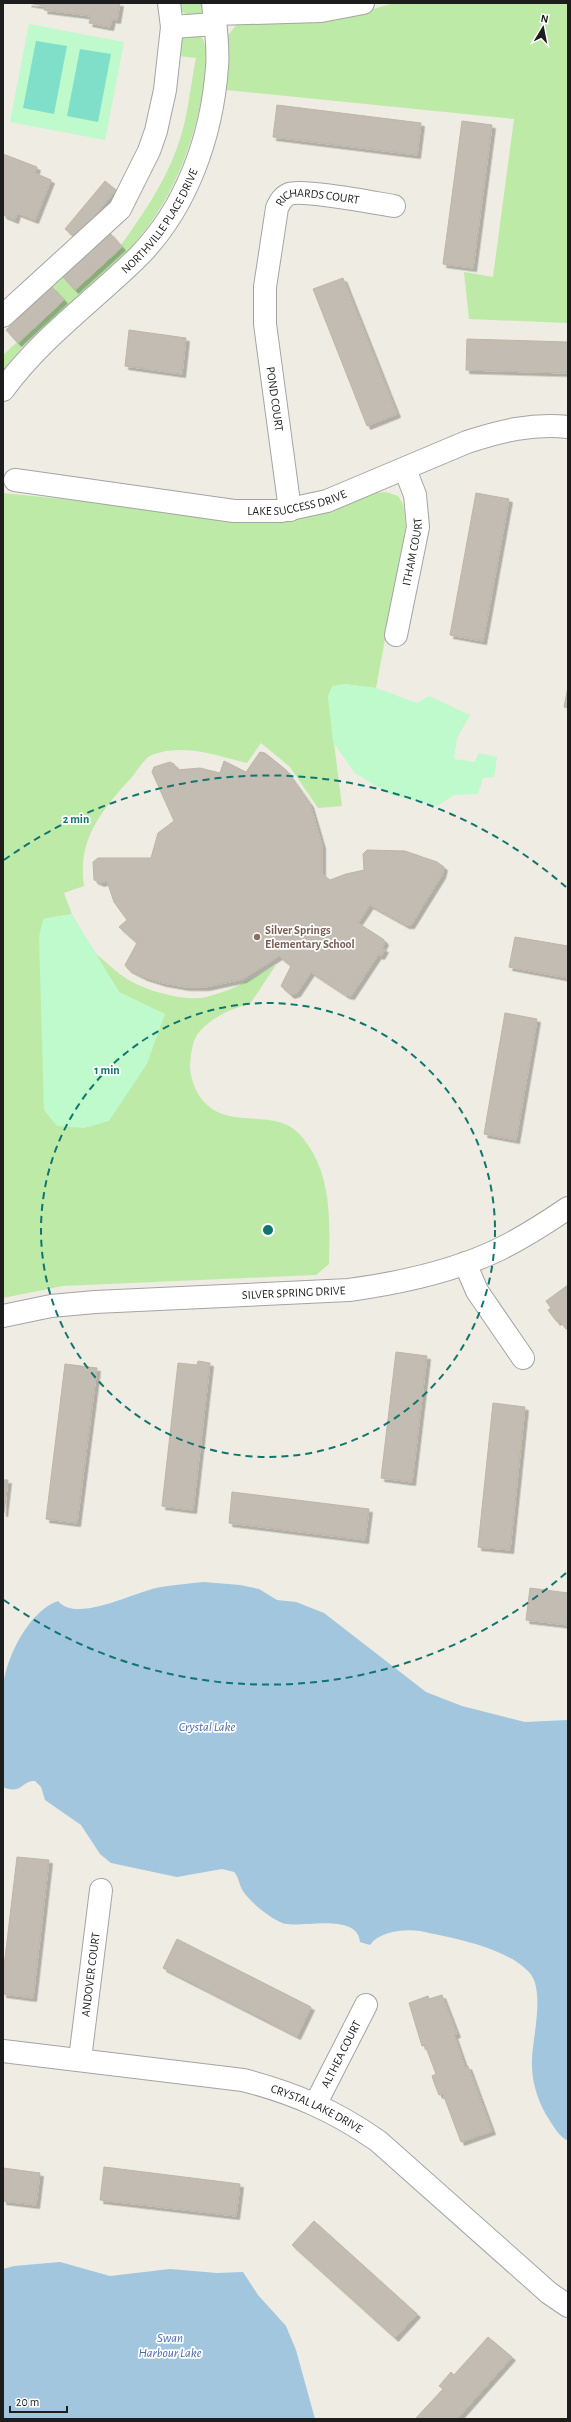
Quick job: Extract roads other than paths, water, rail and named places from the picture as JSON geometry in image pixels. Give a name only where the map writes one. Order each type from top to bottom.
[{"type":"street","points":[[3,316],[120,209],[149,151],[156,131],[165,90],[172,26],[169,3]]},
{"type":"street","points":[[172,26],[214,14],[321,11],[345,8],[363,3]]},
{"type":"street","name":"NORTHVILLE PLACE DRIVE","points":[[3,390],[40,346],[137,258],[157,234],[177,203],[199,157],[212,110],[218,65],[214,14]]},
{"type":"street","name":"RICHARDS COURT","points":[[265,287],[277,208],[282,198],[291,193],[322,195],[394,206]]},
{"type":"street","name":"POND COURT","points":[[265,287],[265,324],[290,510]]},
{"type":"street","name":"LAKE SUCCESS DRIVE","points":[[15,480],[234,510],[261,512],[290,510],[327,501],[467,442],[490,434],[529,427],[568,427]]},
{"type":"street","name":"ITHAM COURT","points":[[396,635],[418,527],[415,495],[405,469]]},
{"type":"street","name":"SILVER SPRING DRIVE","points":[[3,1316],[51,1306],[95,1302],[349,1290],[401,1282],[465,1264],[527,1235],[568,1208]]},
{"type":"street","points":[[465,1264],[477,1291],[523,1358]]},
{"type":"street","name":"ANDOVER COURT","points":[[80,2059],[102,1890]]},
{"type":"street","name":"ALTHEA COURT","points":[[316,2103],[366,2005]]},
{"type":"street","name":"CRYSTAL LAKE DRIVE","points":[[3,2052],[80,2059],[244,2080],[316,2103],[356,2126],[378,2141],[549,2293],[568,2306]]},
{"type":"water","name":"Crystal Lake","points":[[204,1582],[240,1585],[259,1589],[277,1600],[296,1602],[324,1613],[426,1692],[462,1706],[525,1722],[568,1720],[568,2141],[560,2135],[550,2121],[542,2108],[536,2093],[532,2061],[537,2015],[537,1990],[534,1980],[529,1972],[519,1963],[493,1950],[463,1940],[420,1931],[407,1930],[393,1932],[374,1940],[370,1945],[360,1942],[357,1933],[350,1927],[341,1924],[282,1923],[269,1916],[246,1895],[234,1872],[222,1869],[177,1877],[111,1863],[100,1854],[81,1825],[45,1800],[41,1787],[35,1781],[26,1783],[18,1789],[3,1787],[2,1711],[5,1675],[14,1649],[21,1636],[38,1614],[47,1606],[58,1601],[67,1607],[78,1609],[92,1608],[161,1587]]},
{"type":"water","name":"Swan Harbour Lake","points":[[60,2262],[110,2276],[170,2269],[217,2273],[243,2272],[258,2295],[286,2326],[296,2350],[315,2419],[3,2419],[3,2269],[14,2266]]},
{"type":"place","name":"Silver Springs Elementary School","points":[[257,937]]}]
